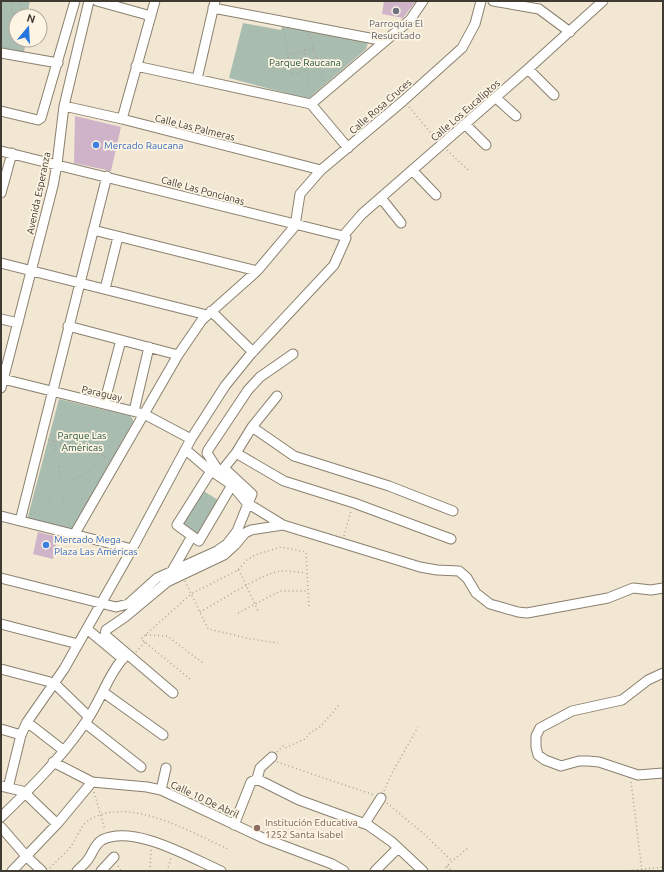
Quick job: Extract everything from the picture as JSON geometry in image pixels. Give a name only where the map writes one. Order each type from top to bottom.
[{"type":"street","points":[[1,111],[38,120],[42,114],[58,63],[75,1]]},
{"type":"street","name":"Avenida Esperanza","points":[[2,384],[57,164],[64,106],[89,1]]},
{"type":"street","points":[[96,1],[151,16]]},
{"type":"street","points":[[122,119],[155,1]]},
{"type":"street","points":[[311,100],[410,20],[423,1]]},
{"type":"street","name":"Calle Rosa Cruces","points":[[295,226],[300,194],[321,170],[403,101],[462,48],[475,24],[481,1]]},
{"type":"street","points":[[493,1],[539,5],[570,32]]},
{"type":"street","name":"Calle Los Eucaliptos","points":[[343,236],[362,214],[412,170],[444,148],[465,124],[528,70],[602,1]]},
{"type":"street","points":[[197,79],[214,4],[385,41]]},
{"type":"street","points":[[1,53],[58,63]]},
{"type":"street","points":[[136,66],[311,100],[348,148]]},
{"type":"street","points":[[528,70],[554,96]]},
{"type":"street","points":[[496,98],[516,116]]},
{"type":"street","name":"Calle Las Palmeras","points":[[64,106],[122,119],[321,170]]},
{"type":"street","points":[[465,124],[486,144]]},
{"type":"street","name":"Calle Las Poncianas","points":[[1,151],[106,176],[295,226],[343,236]]},
{"type":"street","points":[[1,193],[12,153]]},
{"type":"street","points":[[412,170],[436,195]]},
{"type":"street","points":[[24,519],[40,438],[106,176]]},
{"type":"street","points":[[381,198],[401,223]]},
{"type":"street","points":[[72,532],[178,355],[209,313],[257,271],[295,226]]},
{"type":"street","points":[[93,230],[257,271]]},
{"type":"street","points":[[56,824],[26,793],[5,787],[21,735],[27,722],[59,677],[132,549],[191,440],[225,386],[253,352],[334,265],[345,243],[346,238],[343,236]]},
{"type":"street","points":[[105,289],[118,237]]},
{"type":"street","points":[[1,263],[209,313],[253,352]]},
{"type":"street","points":[[1,319],[18,323]]},
{"type":"street","points":[[68,326],[178,355]]},
{"type":"street","points":[[104,404],[121,340]]},
{"type":"street","points":[[134,411],[149,347]]},
{"type":"street","points":[[223,478],[210,459],[207,453],[208,450],[248,390],[260,377],[294,354]]},
{"type":"street","name":"Paraguay","points":[[2,384],[52,392],[134,411],[144,414],[191,440]]},
{"type":"street","points":[[2,581],[102,602],[116,607],[128,604],[157,578],[217,551],[227,544],[237,531],[252,492],[224,468],[236,453],[252,427],[277,396]]},
{"type":"street","points":[[252,427],[294,456],[389,486],[453,511]]},
{"type":"street","points":[[186,450],[211,471],[232,485],[248,503],[283,525],[420,567],[437,570],[459,571],[467,578],[476,593],[490,604],[527,613],[608,598],[633,588],[651,590],[663,588]]},
{"type":"street","points":[[236,453],[284,481],[354,503],[451,539]]},
{"type":"street","points":[[211,471],[177,525],[199,541],[232,485]]},
{"type":"street","points":[[1,516],[24,519],[132,549]]},
{"type":"street","points":[[127,657],[105,635],[106,630],[125,618],[166,582],[224,555],[245,533],[251,530],[283,525]]},
{"type":"street","points":[[172,571],[192,536]]},
{"type":"street","points":[[1,624],[78,644]]},
{"type":"street","points":[[87,629],[173,692]]},
{"type":"street","points":[[1,817],[26,793],[87,720],[103,692],[127,657]]},
{"type":"street","points":[[1,669],[54,683],[87,720],[141,767]]},
{"type":"street","points":[[663,673],[648,680],[622,700],[572,711],[540,728],[536,736],[538,755],[550,764],[561,766],[579,761],[588,761],[599,762],[638,775],[663,773]]},
{"type":"street","points":[[103,692],[162,735]]},
{"type":"street","points":[[27,722],[63,750]]},
{"type":"street","points":[[1,729],[21,735]]},
{"type":"street","points":[[234,825],[251,782],[257,779],[260,768],[272,757]]},
{"type":"street","name":"Calle 10 De Abril","points":[[53,762],[92,782],[147,787],[161,790],[263,838],[332,864],[344,871]]},
{"type":"street","points":[[161,790],[166,768]]},
{"type":"street","points":[[257,779],[299,800],[365,823],[398,848],[423,871]]},
{"type":"street","points":[[12,871],[27,857],[92,782]]},
{"type":"street","points":[[365,823],[381,798]]},
{"type":"street","points":[[1,827],[27,857],[42,871]]},
{"type":"street","points":[[76,871],[89,859],[97,844],[107,839],[122,836],[132,836],[152,841],[221,871]]},
{"type":"street","points":[[374,871],[398,848]]},
{"type":"street","points":[[101,871],[114,857]]},
{"type":"path","points":[[284,28],[291,75],[306,70]]},
{"type":"path","points":[[309,32],[324,83]]},
{"type":"path","points":[[289,54],[314,48]]},
{"type":"path","points":[[304,50],[311,100]]},
{"type":"path","points":[[403,101],[444,148],[468,170]]},
{"type":"path","points":[[40,438],[111,457],[107,464]]},
{"type":"path","points":[[54,441],[56,453]]},
{"type":"path","points":[[95,465],[106,456]]},
{"type":"path","points":[[58,464],[60,476]]},
{"type":"path","points":[[74,480],[87,472]]},
{"type":"path","points":[[48,501],[56,494]]},
{"type":"path","points":[[63,498],[66,507]]},
{"type":"path","points":[[342,543],[354,503]]},
{"type":"path","points":[[24,519],[31,508]]},
{"type":"path","points":[[72,532],[74,522]]},
{"type":"path","points":[[190,679],[141,639],[191,594],[238,570],[247,560],[256,555],[282,547],[306,552],[308,607]]},
{"type":"path","points":[[238,570],[259,613]]},
{"type":"path","points":[[200,612],[247,586],[280,571],[306,573]]},
{"type":"path","points":[[182,574],[208,629],[251,639],[278,643]]},
{"type":"path","points":[[238,613],[280,591],[308,592]]},
{"type":"path","points":[[146,634],[166,636],[203,663]]},
{"type":"path","points":[[127,657],[145,642]]},
{"type":"path","points":[[339,705],[321,726],[310,733],[306,739],[285,748],[283,746],[272,757],[279,763],[381,798],[424,834],[452,861]]},
{"type":"path","points":[[381,798],[392,773],[418,727]]},
{"type":"path","points":[[630,773],[642,870]]},
{"type":"path","points":[[92,782],[107,839]]},
{"type":"path","points":[[150,871],[152,841]]},
{"type":"path","points":[[443,871],[452,861],[468,848]]},
{"type":"path","points":[[167,871],[174,850]]},
{"type":"path","points":[[114,857],[121,871]]},
{"type":"path","points":[[447,866],[452,871]]},
{"type":"path","points":[[625,871],[663,867]]},
{"type":"green space","points":[[1,1],[30,1],[29,8],[8,8],[8,48],[25,48],[24,52],[1,48]]},
{"type":"green space","name":"Parque Raucana","points":[[243,23],[281,30],[282,27],[366,40],[368,43],[366,49],[308,99],[229,78]]},
{"type":"green space","name":"Parque Las Américas","points":[[59,399],[130,416],[133,419],[133,422],[72,531],[27,520]]},
{"type":"green space","points":[[202,490],[218,500],[198,534],[183,524]]},
{"type":"building","name":"Parroquia El Resucitado","points":[[384,1],[416,1],[403,18],[382,14]]},
{"type":"building","name":"Mercado Raucana","points":[[75,116],[121,127],[111,171],[74,163]]},
{"type":"building","name":"Mercado Mega Plaza Las Américas","points":[[38,532],[58,537],[53,559],[33,554]]},
{"type":"place","name":"Parroquia El Resucitado","points":[[396,11]]},
{"type":"place","name":"Mercado Raucana","points":[[96,145]]},
{"type":"place","name":"Mercado Mega Plaza Las Américas","points":[[46,545]]},
{"type":"place","name":"Institución Educativa 1252 Santa Isabel","points":[[257,828]]}]
